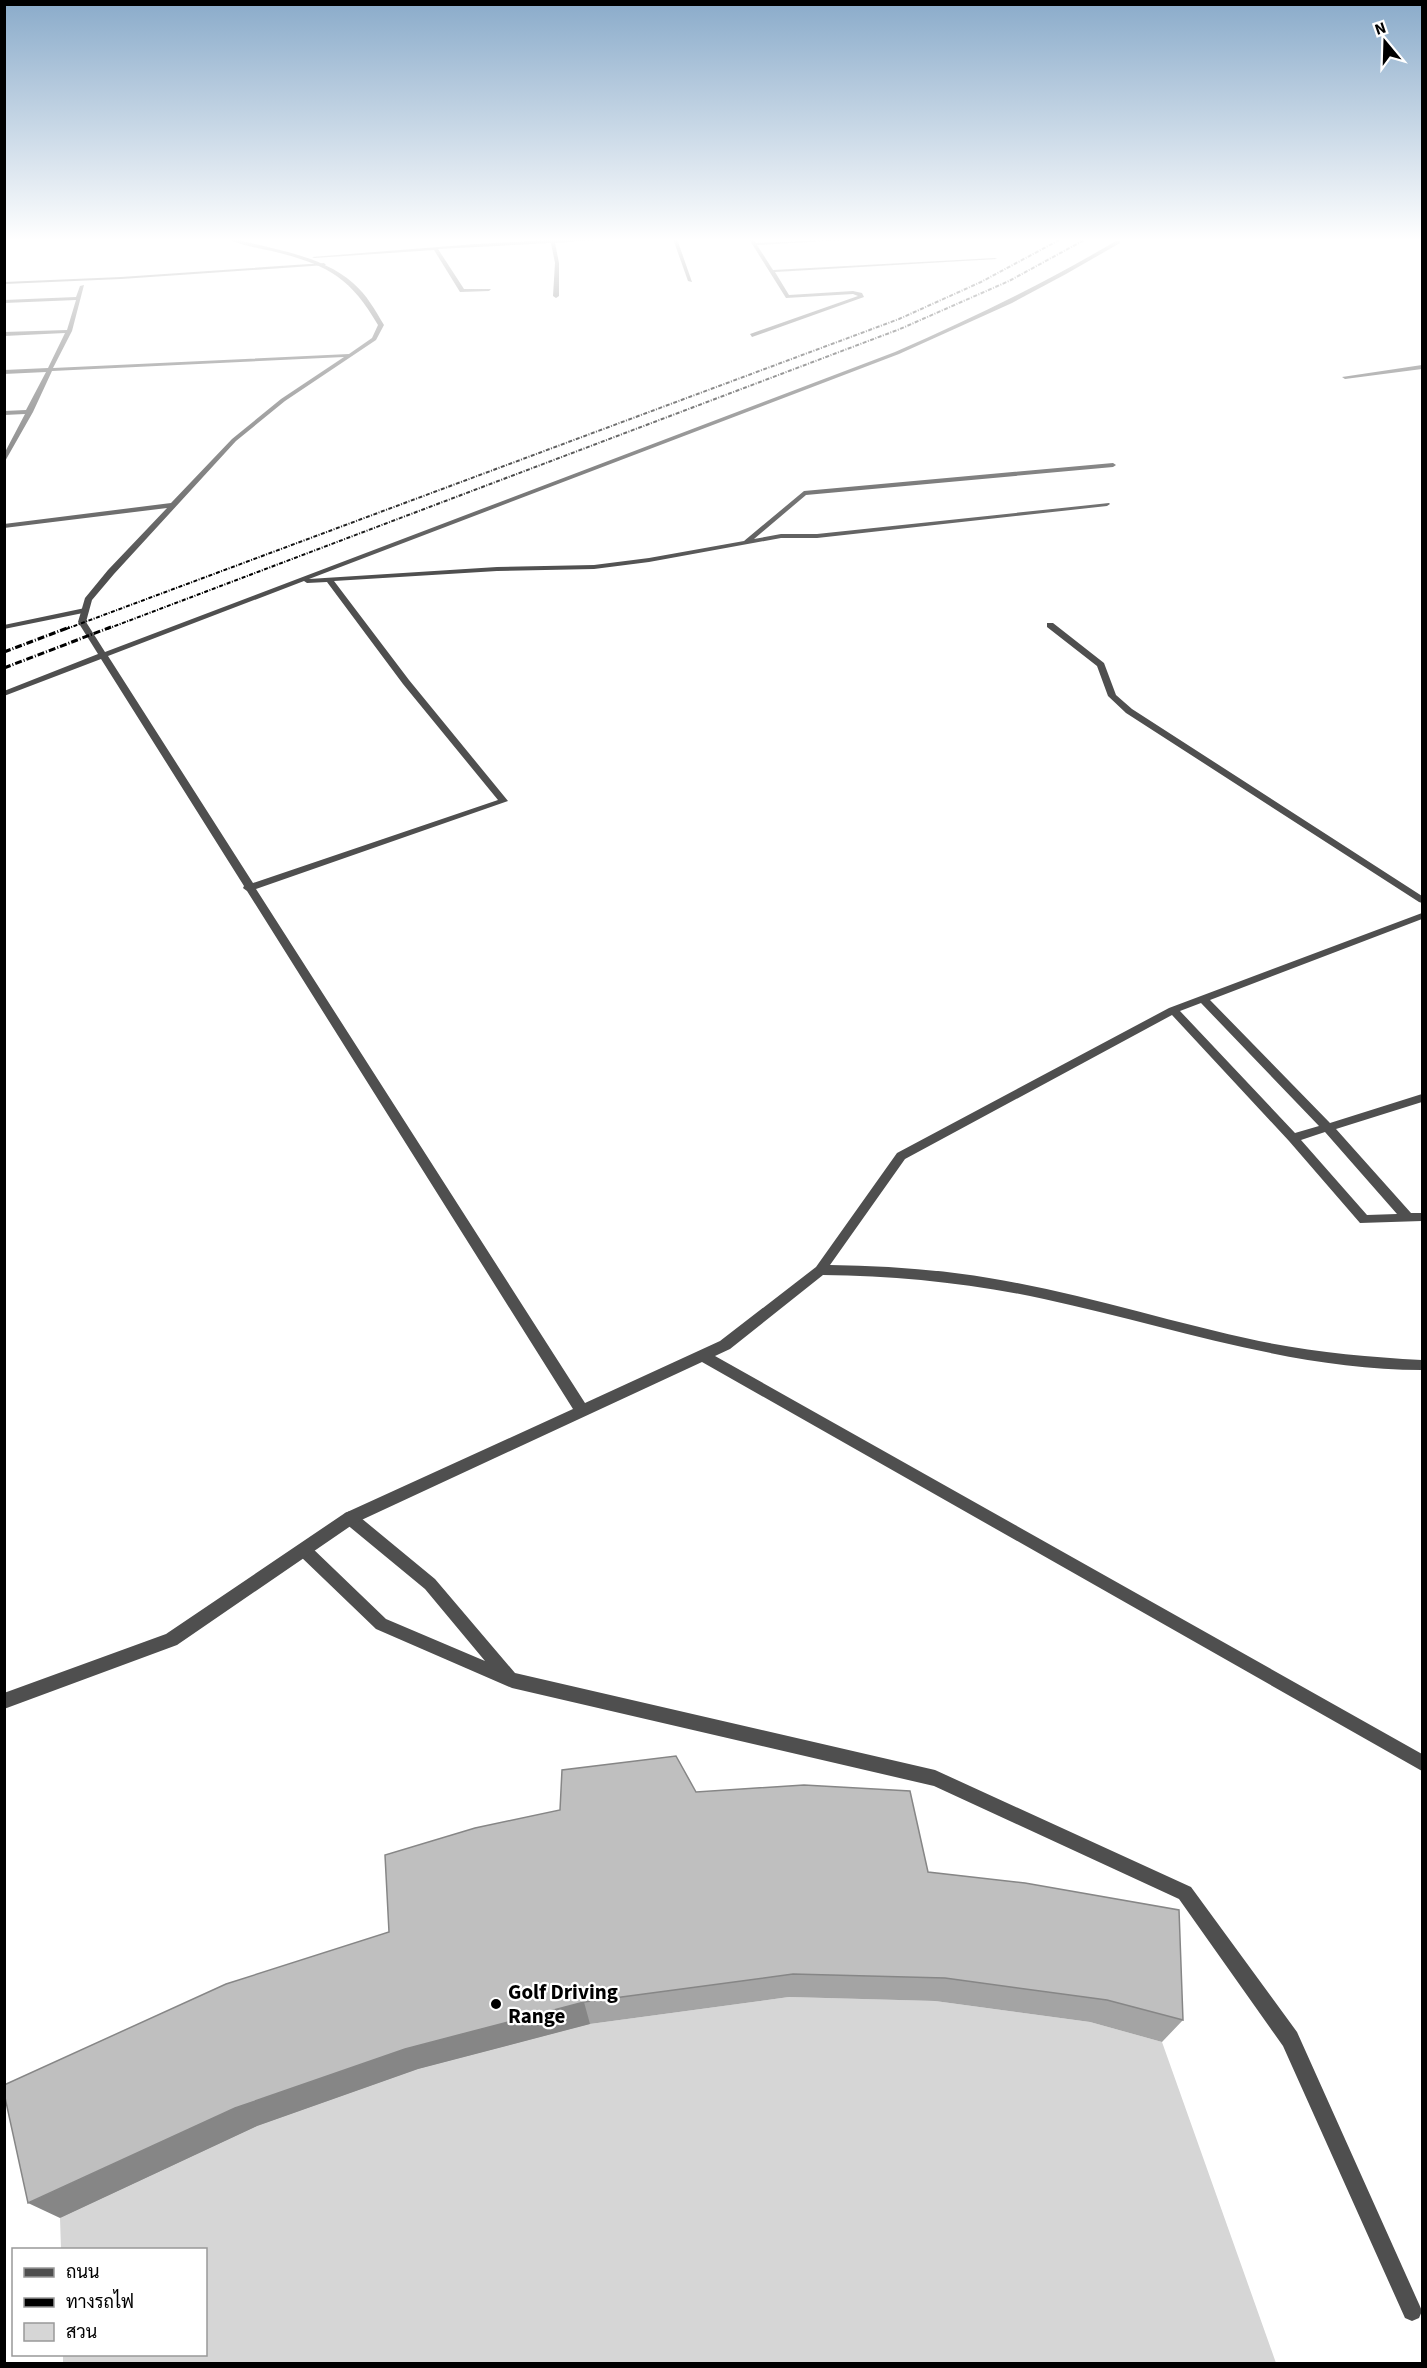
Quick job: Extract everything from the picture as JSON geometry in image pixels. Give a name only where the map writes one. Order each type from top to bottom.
[{"type":"street","points":[[5,457],[61,350]]},
{"type":"street","points":[[4,372],[197,362],[344,350]]},
{"type":"street","points":[[360,350],[283,399],[234,440],[111,572],[88,600],[82,622],[248,888],[582,1411]]},
{"type":"street","points":[[4,693],[901,350]]},
{"type":"street","points":[[197,362],[272,361],[352,355]]},
{"type":"street","points":[[1345,377],[1422,367]]},
{"type":"street","points":[[4,413],[30,412]]},
{"type":"street","points":[[746,542],[804,493],[1113,465]]},
{"type":"street","points":[[293,582],[497,569],[594,567],[649,560],[780,536],[817,536],[1107,504]]},
{"type":"street","points":[[4,526],[174,505]]},
{"type":"street","points":[[248,888],[504,801],[406,682],[329,580]]},
{"type":"street","points":[[4,627],[85,610]]},
{"type":"street","points":[[1050,625],[1101,665],[1112,696],[1129,711],[1422,900]]},
{"type":"street","points":[[4,1701],[171,1640],[350,1518],[725,1345],[820,1270],[901,1156],[1173,1010],[1422,916]]},
{"type":"street","points":[[1203,999],[1329,1129],[1407,1217]]},
{"type":"street","points":[[1173,1010],[1293,1138],[1364,1220],[1422,1217]]},
{"type":"street","points":[[1293,1138],[1329,1129],[1422,1098]]},
{"type":"street","points":[[820,1270],[915,1273],[992,1283],[1289,1352],[1398,1365],[1422,1365]]},
{"type":"street","points":[[702,1355],[1422,1763]]},
{"type":"street","points":[[350,1518],[429,1584],[512,1680]]},
{"type":"street","points":[[304,1550],[381,1624],[512,1680],[935,1778],[1185,1893],[1290,2039],[1412,2311]]},
{"type":"green space","points":[[789,1997],[935,2001],[1090,2022],[1162,2042],[1276,2363],[63,2363],[63,2356],[207,2356],[207,2248],[61,2248],[60,2218],[257,2126],[418,2069],[590,2024]]},
{"type":"building","name":"Golf Driving Range","points":[[676,1756],[696,1792],[804,1785],[910,1791],[928,1872],[1025,1883],[1179,1910],[1183,2020],[1107,2000],[945,1978],[793,1974],[584,2002],[405,2049],[235,2108],[28,2203],[4,2085],[226,1984],[389,1932],[385,1855],[475,1828],[560,1810],[562,1770]]},
{"type":"railway","points":[[66,629],[817,350]]},
{"type":"railway","points":[[107,629],[846,350]]},
{"type":"railway","points":[[4,652],[70,627]]},
{"type":"railway","points":[[4,668],[111,627]]},
{"type":"place","name":"Golf Driving Range","points":[[496,2004]]}]
